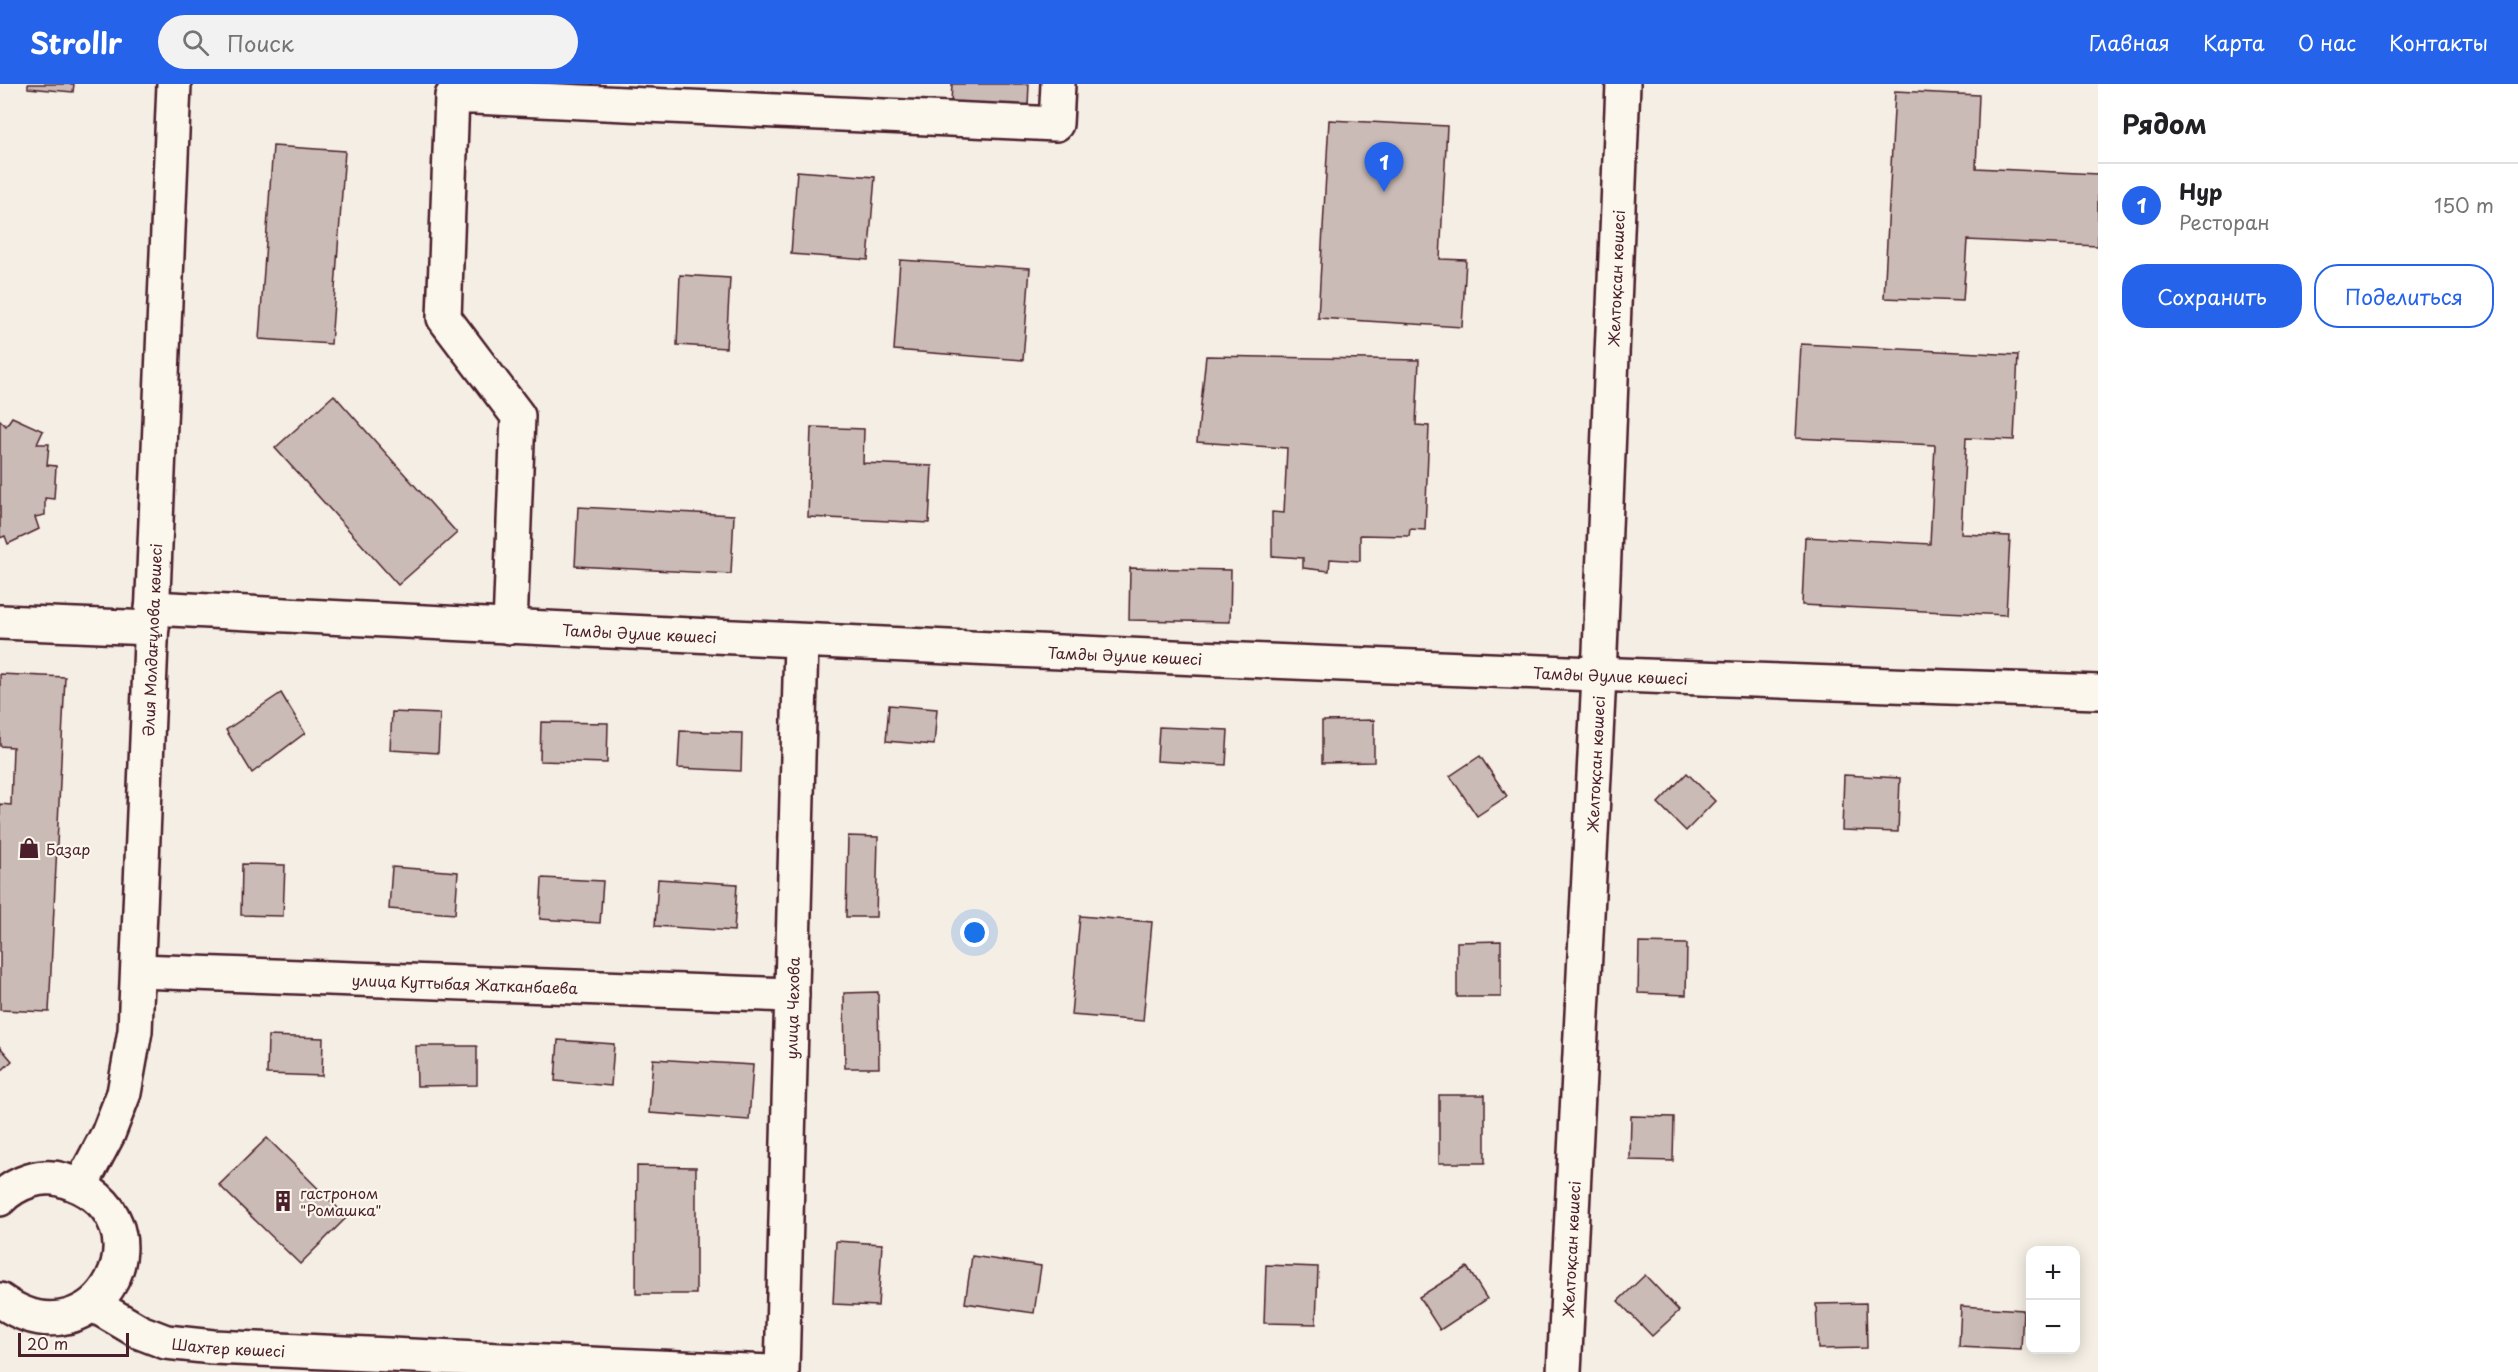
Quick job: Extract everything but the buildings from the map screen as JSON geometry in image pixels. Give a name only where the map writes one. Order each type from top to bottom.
[{"type":"street","name":"Әлия Молдағұлова көшесі","points":[[81,1185],[108,1134],[124,1093],[135,1031],[174,84]]},
{"type":"street","points":[[510,627],[518,416],[444,318],[452,96],[1056,124],[1058,84]]},
{"type":"street","name":"Желтоқсан көшесі","points":[[1564,1372],[1599,676],[1623,84]]},
{"type":"street","name":"Тамды Әулие көшесі","points":[[0,622],[152,618],[510,627],[801,642],[1599,676],[2098,692]]},
{"type":"street","name":"улица Чехова","points":[[782,1372],[801,642]]},
{"type":"street","name":"улица Куттыбая Жатканбаева","points":[[138,971],[792,995]]},
{"type":"street","points":[[0,1199],[8,1190],[31,1180],[57,1178],[81,1185],[104,1202],[117,1227],[120,1246],[120,1256],[112,1283],[94,1305],[76,1315],[56,1320],[35,1319],[15,1311],[0,1300]]},
{"type":"street","name":"Шахтер көшесі","points":[[94,1305],[140,1332],[166,1342],[213,1347],[770,1372]]},
{"type":"place","name":"Нур","points":[[1384,192]]},
{"type":"place","name":"Базар","points":[[29,848]]},
{"type":"place","name":"гастроном \"Ромашка\"","points":[[283,1201]]}]
